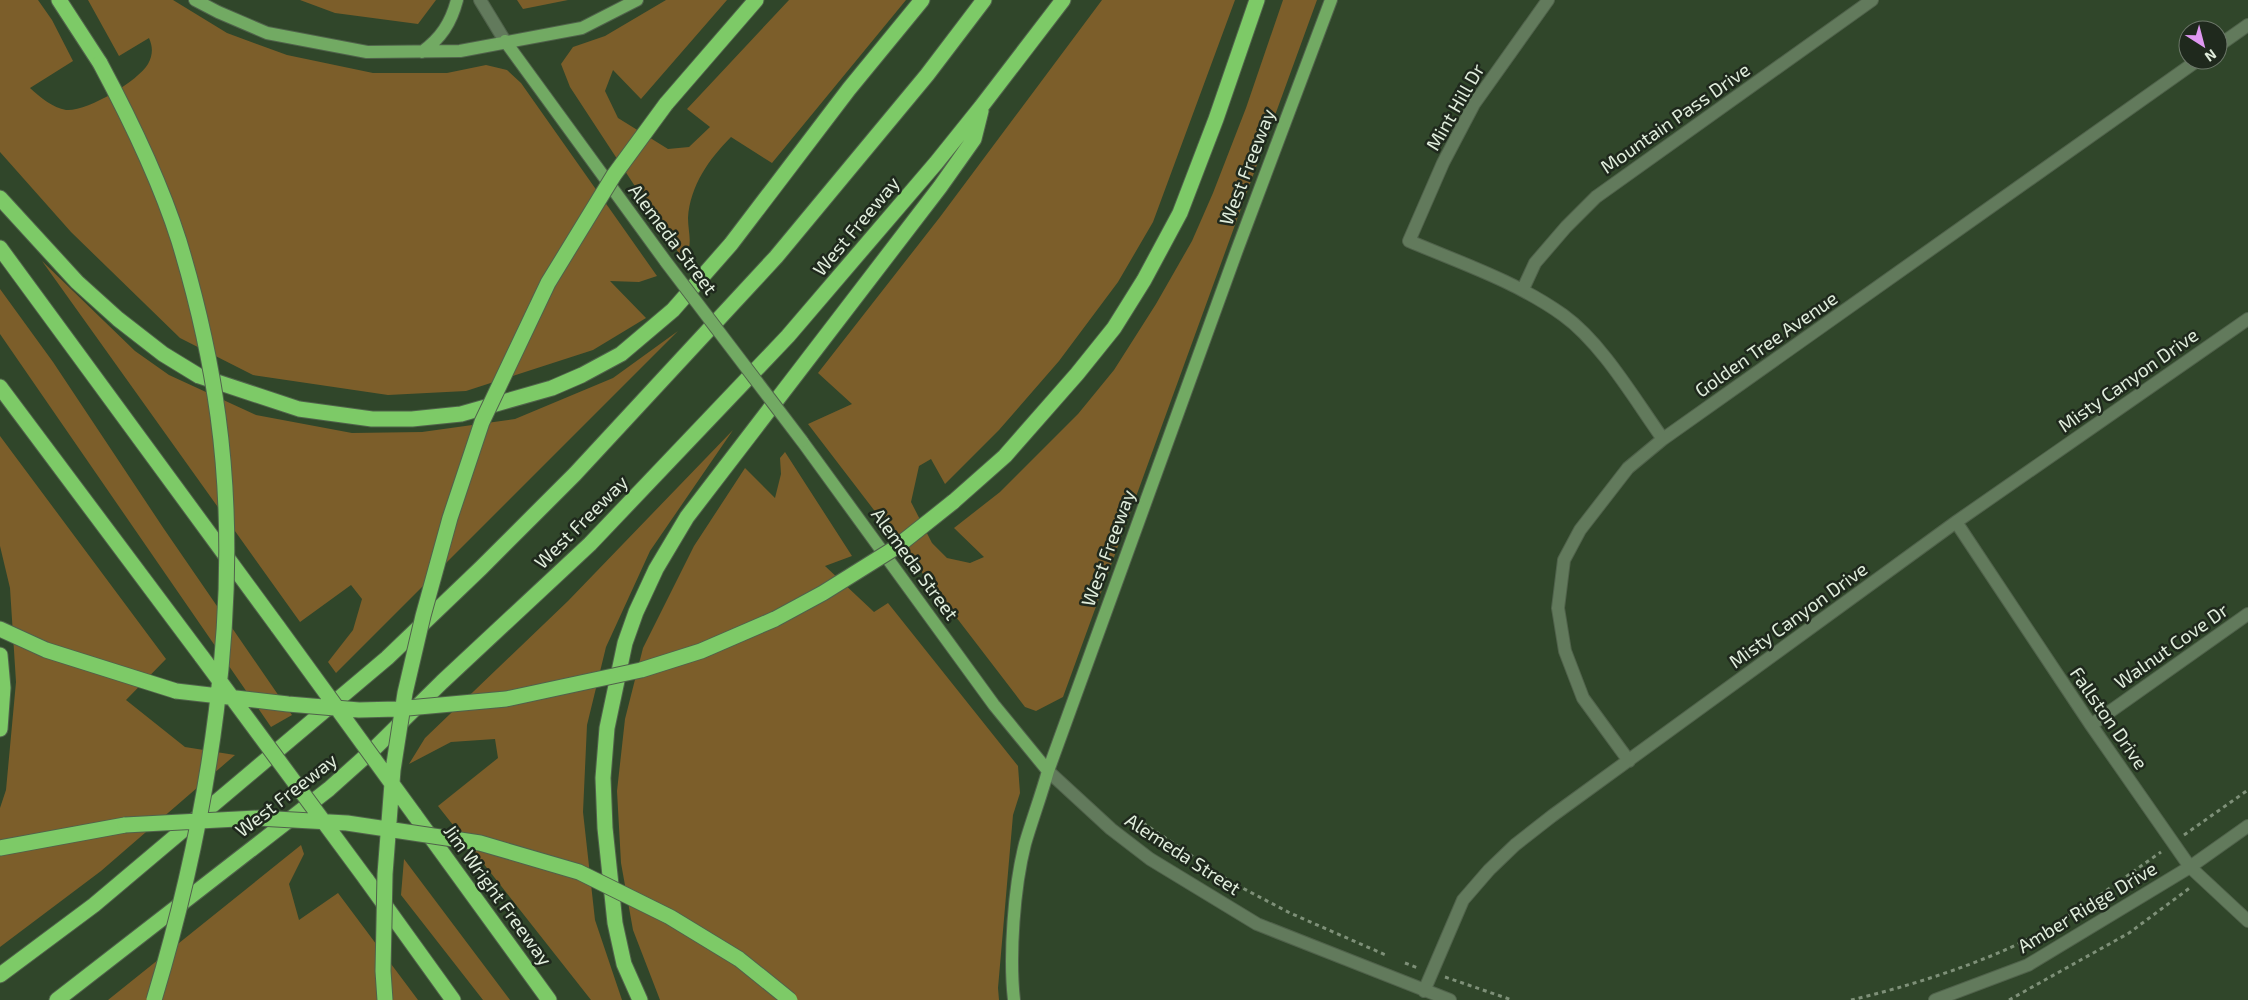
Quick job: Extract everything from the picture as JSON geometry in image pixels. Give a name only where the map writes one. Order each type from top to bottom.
[{"type":"highway","points":[[59,0],[100,63],[132,123],[178,239],[203,337],[218,416],[226,525],[226,576],[220,674],[209,757],[197,826],[173,938],[154,1000]]},
{"type":"highway","points":[[385,1000],[383,971],[385,874],[393,770],[407,684],[423,616],[450,518],[482,422],[548,283],[614,175],[666,104],[756,0]]},
{"type":"highway","points":[[0,198],[76,282],[118,319],[163,354],[199,376],[299,409],[372,419],[412,419],[462,414],[552,388],[582,375],[621,354],[674,310],[731,244],[849,89],[922,0]]},
{"type":"highway","name":"West Freeway","points":[[0,975],[94,905],[379,665],[481,568],[575,474],[776,257],[927,75],[984,0]]},
{"type":"highway","name":"West Freeway","points":[[57,1000],[329,789],[378,746],[442,682],[590,544],[788,336],[982,107],[1063,0]]},
{"type":"highway","points":[[0,629],[46,650],[176,691],[359,710],[397,709],[506,699],[641,670],[701,652],[775,619],[823,593],[895,548],[953,502],[1005,456],[1077,374],[1114,328],[1144,280],[1180,212],[1216,119],[1258,0]]},
{"type":"highway","points":[[640,1000],[624,964],[615,923],[602,778],[611,709],[625,643],[636,612],[656,569],[687,517],[940,187],[974,139],[982,107]]},
{"type":"highway","name":"Jim Wright Freeway","points":[[0,248],[549,1000]]},
{"type":"highway","points":[[0,387],[366,878],[453,1000]]},
{"type":"highway","points":[[0,655],[3,688],[0,729]]},
{"type":"highway","points":[[0,848],[125,825],[258,818],[347,823],[480,844],[579,872],[670,918],[739,959],[790,1000]]},
{"type":"main road","points":[[196,0],[218,12],[267,33],[367,52],[460,51],[582,28],[637,0]]},
{"type":"main road","points":[[422,52],[437,41],[446,29],[457,0]]},
{"type":"main road","name":"West Freeway","points":[[1014,1000],[1012,981],[1017,890],[1025,845],[1048,771],[1331,0]]},
{"type":"main road","name":"Alemeda Street","points":[[506,41],[666,262],[802,442],[989,697],[1048,771]]},
{"type":"street","name":"Alemeda Street","points":[[480,0],[506,41]]},
{"type":"street","name":"Mint Hill Dr","points":[[1523,289],[1409,241],[1444,163],[1474,104],[1548,0]]},
{"type":"street","name":"Mountain Pass Drive","points":[[1523,289],[1535,263],[1566,227],[1596,197],[1872,0]]},
{"type":"street","points":[[2228,39],[2248,25]]},
{"type":"street","name":"Golden Tree Avenue","points":[[1630,761],[1583,698],[1565,651],[1558,608],[1564,560],[1580,530],[1628,468],[1664,439],[2184,70]]},
{"type":"street","points":[[1523,289],[1564,316],[1598,349],[1664,439]]},
{"type":"street","name":"Misty Canyon Drive","points":[[1424,991],[1463,900],[1489,870],[1544,822],[1956,522],[2248,319]]},
{"type":"street","name":"Fallston Drive","points":[[1956,522],[2091,726],[2190,867],[2248,921]]},
{"type":"street","name":"Walnut Cove Dr","points":[[2091,726],[2248,614]]},
{"type":"street","name":"Alemeda Street","points":[[1048,771],[1111,829],[1150,859],[1257,924],[1450,1000]]},
{"type":"street","name":"Amber Ridge Drive","points":[[1935,1000],[2028,965],[2190,867],[2248,826]]},
{"type":"path","points":[[1851,1000],[1878,994],[1976,962],[2030,938],[2090,902],[2248,790]]},
{"type":"path","points":[[1144,823],[1232,882],[1290,913],[1395,960]]},
{"type":"path","points":[[2009,1000],[2129,933],[2202,879]]},
{"type":"path","points":[[1404,963],[1512,1000]]},
{"type":"shaded area","points":[[0,0],[38,0],[52,20],[73,61],[30,88],[52,105],[66,110],[99,101],[123,87],[142,71],[150,61],[152,54],[149,38],[119,56],[88,0],[173,0],[227,33],[287,55],[373,73],[447,73],[486,65],[507,70],[521,83],[657,276],[639,282],[610,281],[646,318],[593,350],[466,391],[388,395],[253,375],[180,338],[71,232],[0,152]]},
{"type":"shaded area","points":[[300,0],[436,0],[418,24],[335,13]]},
{"type":"shaded area","points":[[517,0],[568,0],[523,9]]},
{"type":"shaded area","points":[[666,0],[727,0],[641,99],[613,70],[605,91],[618,118],[668,149],[689,147],[710,127],[687,109],[789,0],[906,0],[772,163],[731,137],[715,154],[702,174],[692,195],[688,218],[690,237],[686,256],[680,255],[570,87],[561,64],[573,47],[605,36]]},
{"type":"shaded area","points":[[1102,0],[1235,0],[1153,222],[1118,282],[1059,361],[999,430],[945,484],[931,459],[919,466],[911,502],[932,543],[947,558],[970,563],[984,557],[954,528],[1000,492],[1078,414],[1114,370],[1156,304],[1192,241],[1246,108],[1283,0],[1317,0],[1063,697],[1036,711],[1025,707],[808,424],[852,404],[818,373],[940,217]]},
{"type":"shaded area","points":[[42,261],[135,351],[169,375],[256,415],[352,433],[422,432],[515,419],[613,378],[678,331],[336,673],[328,662],[353,630],[362,599],[351,585],[300,622]]},
{"type":"shaded area","points":[[0,289],[53,362],[164,529],[292,715],[271,727],[0,334]]},
{"type":"shaded area","points":[[733,430],[650,551],[606,647],[587,725],[583,812],[595,920],[622,1000],[591,1000],[438,806],[498,758],[495,739],[451,742],[409,764],[425,738],[568,601]]},
{"type":"shaded area","points":[[0,436],[166,659],[126,700],[185,747],[235,755],[101,871],[0,947],[0,808],[6,790],[16,682],[10,588],[0,546]]},
{"type":"shaded area","points":[[785,452],[852,556],[825,566],[874,612],[888,603],[1018,766],[1020,793],[1013,815],[998,988],[999,1000],[660,1000],[633,930],[621,863],[617,791],[625,719],[643,648],[694,546],[745,468],[775,498],[781,474],[780,458]]},
{"type":"shaded area","points":[[301,845],[304,854],[289,884],[299,920],[338,893],[418,1000],[108,1000]]},
{"type":"shaded area","points":[[404,859],[510,1000],[483,1000],[401,895]]}]
